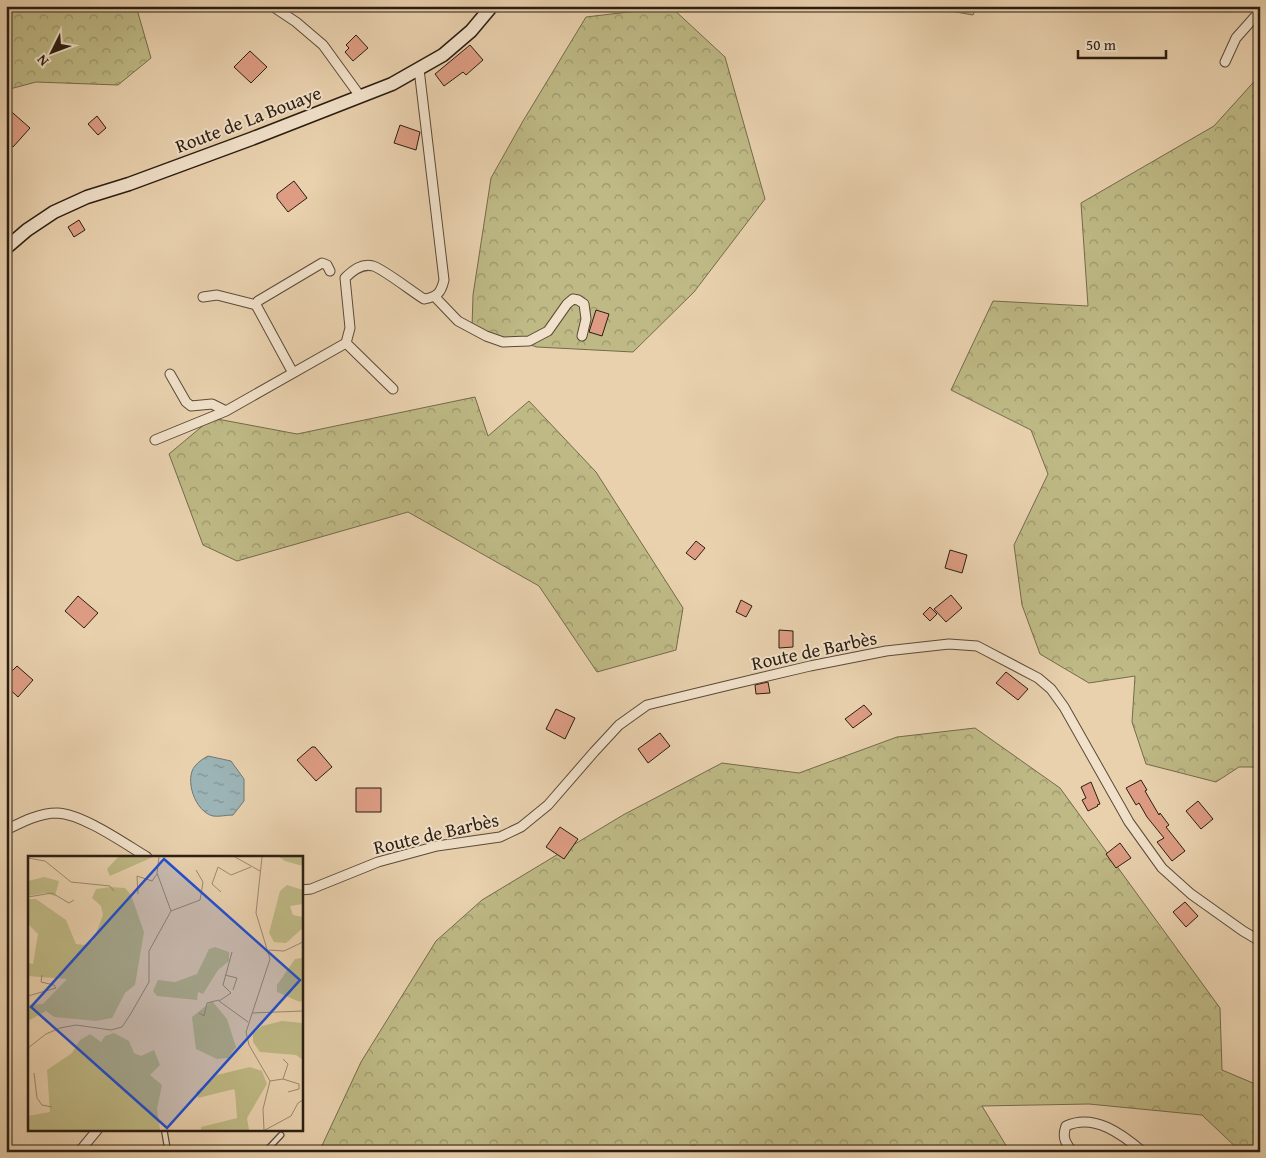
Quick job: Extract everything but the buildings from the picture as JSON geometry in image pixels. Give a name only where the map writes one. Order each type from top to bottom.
[{"type":"main road","name":"Route de La Bouaye","points":[[6,248],[27,230],[54,212],[87,196],[164,171],[392,84],[443,54],[471,31],[492,6]]},
{"type":"street","points":[[272,6],[296,22],[323,45],[360,96]]},
{"type":"street","points":[[1226,62],[1236,38],[1260,11]]},
{"type":"street","points":[[155,440],[226,411],[346,343],[350,328],[345,278],[352,270],[362,266],[374,266],[424,299],[435,297],[442,291],[444,280],[419,69]]},
{"type":"street","points":[[256,305],[258,301],[322,263],[327,265],[330,272]]},
{"type":"street","points":[[203,297],[217,295],[256,305],[294,374]]},
{"type":"street","points":[[435,297],[458,321],[473,330],[503,342],[529,340],[548,331],[567,304],[574,299],[578,300],[584,304],[586,319],[582,336]]},
{"type":"street","points":[[346,343],[393,389]]},
{"type":"street","points":[[170,374],[186,402],[191,406],[212,404],[226,411]]},
{"type":"street","name":"Route de Barbès","points":[[302,890],[310,889],[378,862],[437,846],[500,837],[521,827],[548,805],[594,752],[620,726],[647,705],[810,666],[886,652],[949,644],[977,646],[1038,678],[1051,689],[1064,707],[1129,822],[1162,868],[1191,894],[1260,941]]},
{"type":"street","points":[[6,830],[26,820],[58,813],[102,830],[145,856]]},
{"type":"street","points":[[1072,1152],[1066,1144],[1063,1133],[1066,1126],[1075,1122],[1093,1123],[1111,1129],[1125,1137],[1143,1152]]},
{"type":"street","points":[[79,1152],[98,1130]]},
{"type":"lane","points":[[164,1130],[168,1152]]},
{"type":"lane","points":[[264,1152],[281,1135]]},
{"type":"green space","points":[[6,6],[136,6],[151,58],[118,85],[36,82],[6,90]]},
{"type":"green space","points":[[921,6],[977,6],[973,15]]},
{"type":"green space","points":[[671,7],[725,57],[765,199],[694,292],[633,352],[537,347],[472,328],[473,295],[491,178],[586,17]]},
{"type":"green space","points":[[1260,75],[1260,767],[1239,767],[1216,782],[1146,764],[1132,722],[1135,676],[1089,683],[1040,654],[1022,605],[1014,545],[1048,474],[1031,430],[951,390],[993,301],[1088,306],[1081,203],[1214,126]]},
{"type":"green space","points":[[475,397],[488,436],[529,401],[596,472],[683,608],[676,650],[597,672],[539,586],[408,512],[237,561],[203,545],[169,454],[212,418],[297,434]]},
{"type":"green space","points":[[975,728],[1060,788],[1220,1008],[1222,1070],[1260,1086],[1260,1152],[1241,1152],[1202,1115],[1089,1104],[982,1106],[1010,1152],[709,1152],[694,1145],[673,1152],[319,1152],[361,1062],[436,941],[482,900],[623,815],[722,763],[799,773],[897,737]]},
{"type":"water","points":[[208,756],[231,761],[244,779],[244,801],[233,815],[213,816],[196,802],[191,786],[192,772],[198,763]]}]
